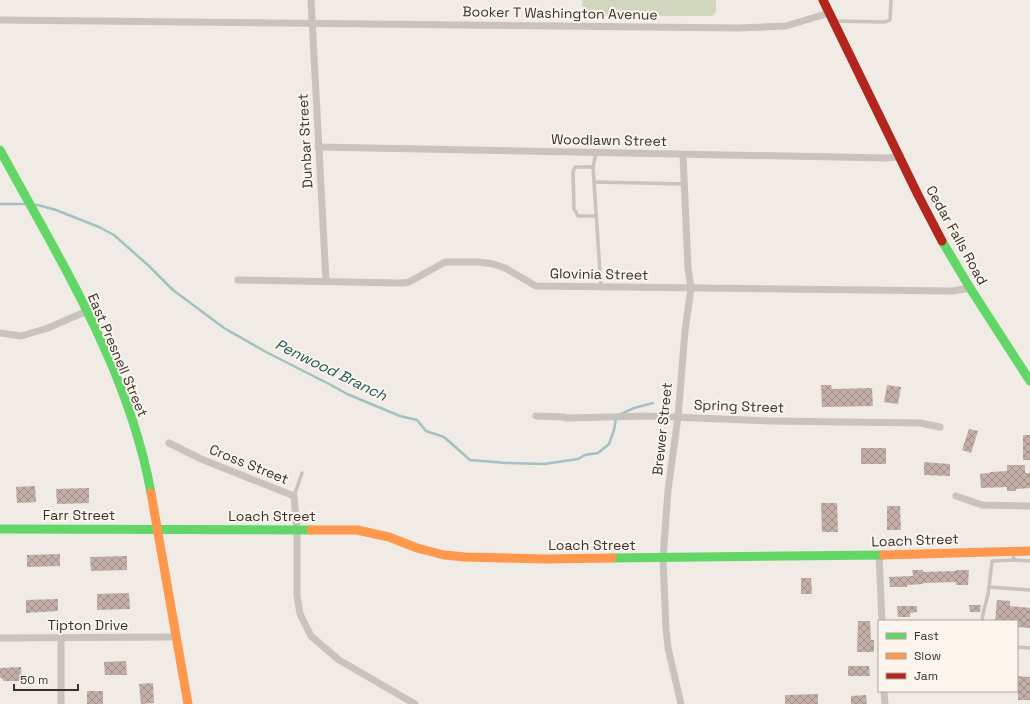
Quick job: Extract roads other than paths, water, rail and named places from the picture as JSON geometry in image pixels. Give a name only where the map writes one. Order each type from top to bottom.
[{"type":"street","name":"Dunbar Street","points":[[311,0],[326,281]]},
{"type":"street","name":"Cedar Falls Road","points":[[823,0],[938,234],[970,288],[1030,381]]},
{"type":"street","name":"Booker T Washington Avenue","points":[[0,20],[739,28],[786,26],[832,17]]},
{"type":"street","name":"Woodlawn Street","points":[[318,147],[684,155],[899,157]]},
{"type":"street","name":"East Presnell Street","points":[[0,150],[87,311],[124,395],[140,446],[157,530],[188,704]]},
{"type":"street","name":"Brewer Street","points":[[681,704],[668,648],[663,558],[669,484],[678,417],[685,331],[691,288],[688,268],[684,155]]},
{"type":"street","name":"Glovinia Street","points":[[238,280],[402,283],[409,282],[445,262],[479,262],[505,268],[536,286],[952,291],[970,288]]},
{"type":"street","points":[[0,333],[21,336],[48,328],[87,311]]},
{"type":"street","name":"Spring Street","points":[[536,416],[558,416],[567,418],[678,417],[770,421],[920,423],[940,426]]},
{"type":"street","name":"Cross Street","points":[[170,443],[201,459],[294,496],[297,530],[297,596],[300,614],[311,636],[339,660],[415,704]]},
{"type":"street","points":[[956,496],[982,505],[1030,506]]},
{"type":"street","name":"Farr Street","points":[[0,529],[157,530]]},
{"type":"street","name":"Loach Street","points":[[157,530],[357,530],[378,534],[418,548],[455,557],[544,559],[879,555],[1013,556],[1030,551]]},
{"type":"street","points":[[879,555],[882,620]]},
{"type":"street","name":"Tipton Drive","points":[[0,638],[176,637]]},
{"type":"street","points":[[60,638],[61,704]]},
{"type":"street","points":[[884,692],[885,704]]},
{"type":"lane","points":[[832,17],[886,22],[890,20],[891,0]]},
{"type":"lane","points":[[596,153],[593,167],[601,287]]},
{"type":"lane","points":[[593,167],[575,167],[573,172],[574,209],[578,216],[596,216]]},
{"type":"lane","points":[[594,182],[685,184]]},
{"type":"lane","points":[[294,496],[302,473]]},
{"type":"lane","points":[[982,620],[983,611],[988,599],[992,561],[1013,556],[1030,561]]},
{"type":"lane","points":[[989,587],[1030,590]]},
{"type":"lane","points":[[1018,647],[1030,648]]},
{"type":"waterway","name":"Penwood Branch","points":[[0,204],[26,204]]},
{"type":"waterway","name":"Penwood Branch","points":[[33,205],[56,210],[99,227],[114,235],[173,290],[224,328],[266,352],[347,394],[400,416],[417,420],[426,431],[444,437],[470,460],[544,464],[578,459],[585,455],[598,453],[609,444],[616,418]]},
{"type":"waterway","name":"Penwood Branch","points":[[621,414],[634,408],[653,403]]}]
